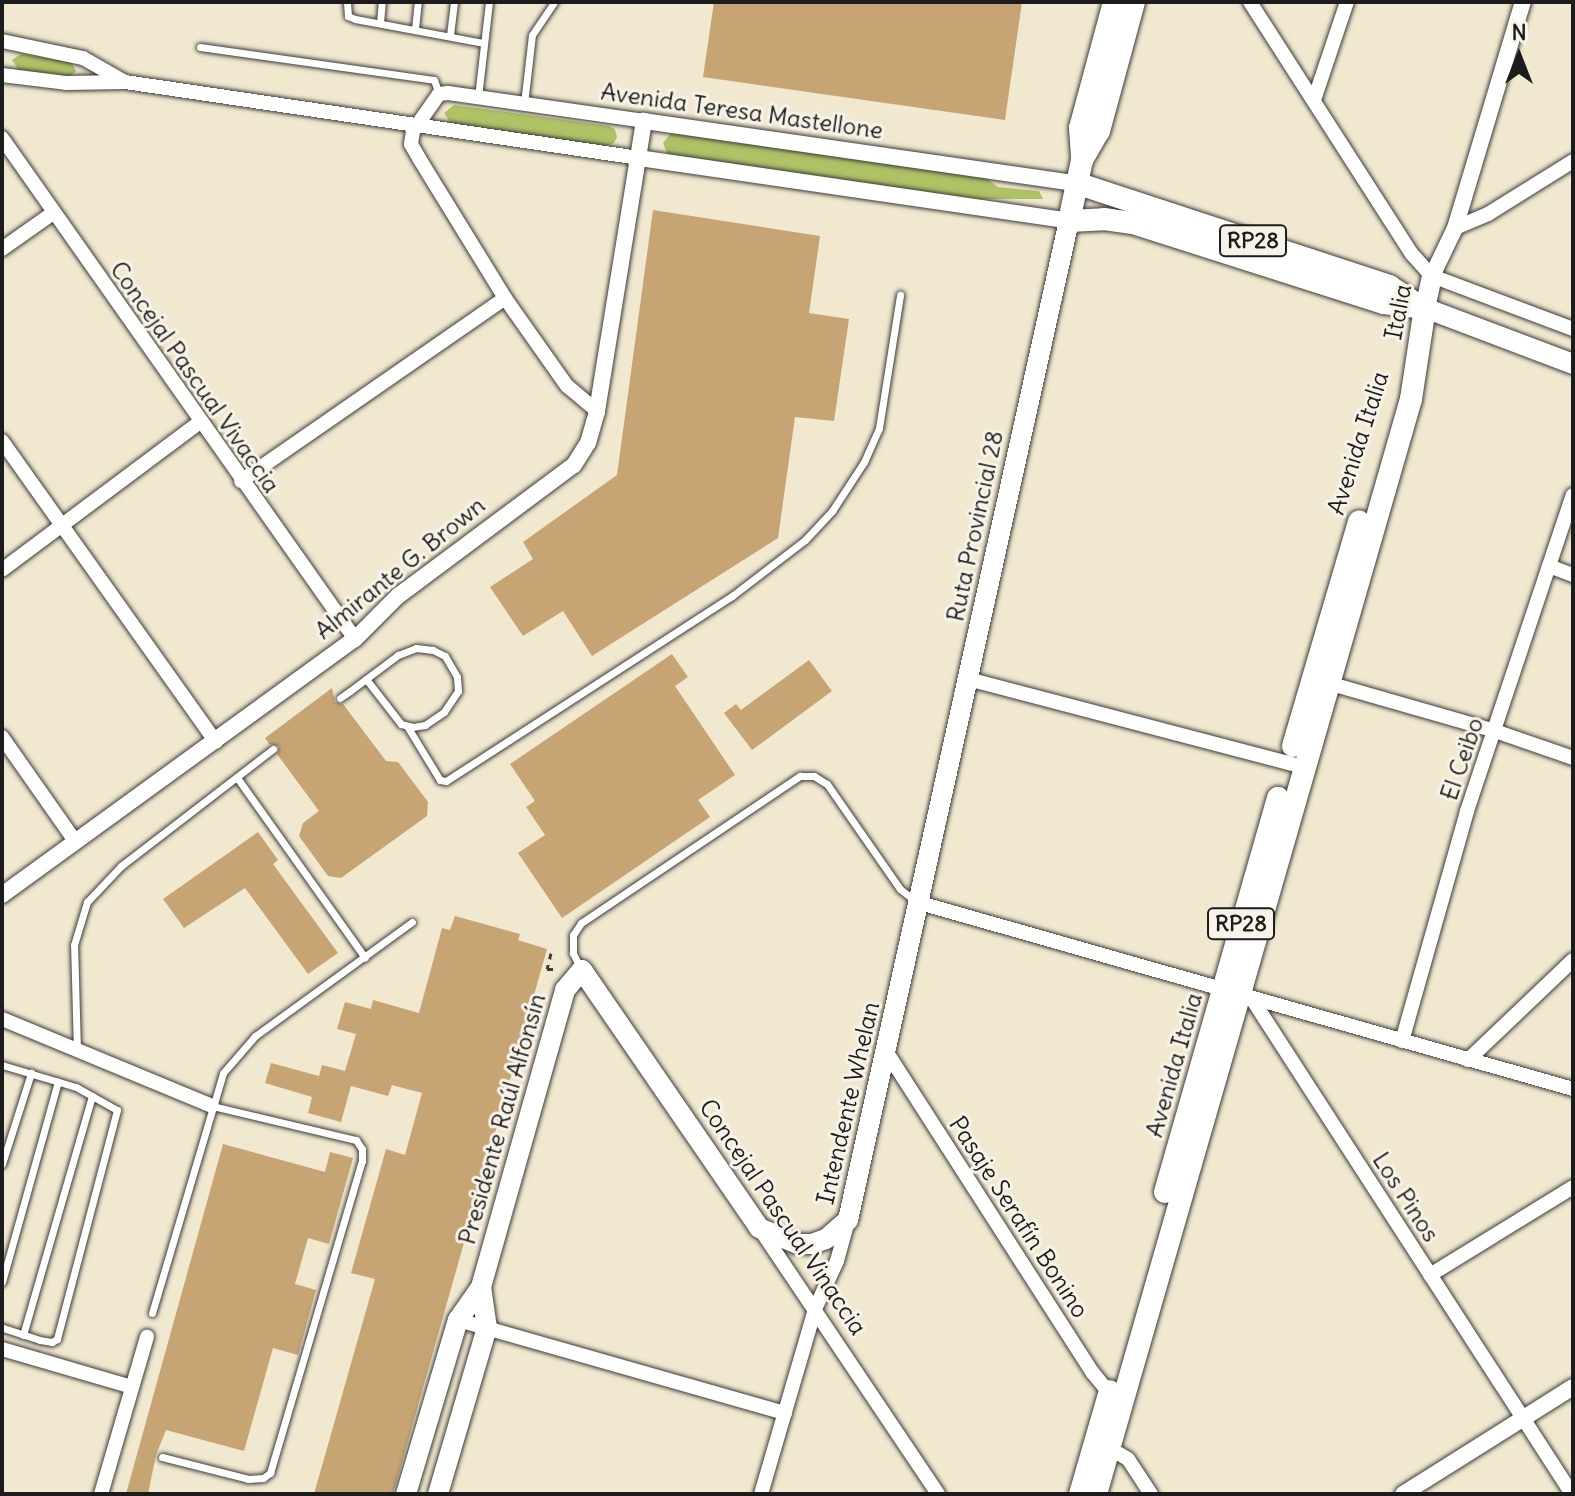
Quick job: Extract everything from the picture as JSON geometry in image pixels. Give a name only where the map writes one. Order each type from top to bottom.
[{"type":"main road","points":[[1082,160],[1080,128],[1114,2]]},
{"type":"main road","points":[[1082,160],[1099,131],[1134,2]]},
{"type":"main road","name":"Ruta Provincial 28","points":[[920,903],[1082,160]]},
{"type":"main road","name":"RP28","points":[[1076,183],[1389,286],[1425,308]]},
{"type":"main road","name":"RP28","points":[[1069,221],[1104,219],[1133,223],[1384,303],[1425,308]]},
{"type":"main road","name":"Italia","points":[[1415,358],[1432,276]]},
{"type":"main road","points":[[1425,308],[1573,364]]},
{"type":"main road","name":"Avenida Italia","points":[[1080,1494],[1102,1444],[1237,994],[1398,393],[1415,358]]},
{"type":"main road","name":"Intendente Whelan","points":[[848,1220],[920,903]]},
{"type":"main road","name":"Concejal Pascual Vinaccia","points":[[582,970],[759,1228]]},
{"type":"main road","name":"Presidente Raúl Alfonsín","points":[[406,1494],[458,1320],[481,1287],[565,990],[582,970]]},
{"type":"main road","points":[[759,1228],[798,1244],[812,1244],[826,1239],[848,1220]]},
{"type":"main road","name":"Presidente Raúl Alfonsín","points":[[438,1494],[487,1328],[481,1287]]},
{"type":"main road","name":"Avenida Italia","points":[[1096,1494],[1102,1444]]},
{"type":"street","points":[[1250,2],[1411,253],[1432,276],[1573,329]]},
{"type":"street","points":[[1314,100],[1347,2]]},
{"type":"street","points":[[1432,276],[1455,228],[1523,2]]},
{"type":"street","points":[[2,41],[83,58],[125,82]]},
{"type":"street","points":[[2,75],[55,82],[125,82],[1069,221]]},
{"type":"street","name":"Avenida Teresa Mastellone","points":[[439,94],[478,97],[1076,183]]},
{"type":"street","points":[[439,94],[415,125],[411,144],[505,298],[567,386],[597,411]]},
{"type":"street","name":"Almirante G. Brown","points":[[2,895],[355,639],[398,596],[574,465],[588,443],[597,411],[644,121]]},
{"type":"street","name":"Concejal Pascual Vivaccia","points":[[2,138],[355,639]]},
{"type":"street","points":[[1455,228],[1488,214],[1573,161]]},
{"type":"street","points":[[2,249],[53,213]]},
{"type":"street","points":[[241,481],[505,298]]},
{"type":"street","points":[[2,570],[200,422]]},
{"type":"street","points":[[2,441],[216,742]]},
{"type":"street","name":"El Ceibo","points":[[1402,1041],[1467,811],[1573,495]]},
{"type":"street","points":[[1549,566],[1573,575]]},
{"type":"street","points":[[968,679],[1296,765]]},
{"type":"street","points":[[1320,680],[1495,731],[1573,758]]},
{"type":"street","points":[[2,737],[75,841]]},
{"type":"street","points":[[920,903],[1573,1089]]},
{"type":"street","points":[[1468,1060],[1573,960]]},
{"type":"street","name":"Los Pinos","points":[[1237,994],[1430,1275],[1572,1494]]},
{"type":"street","points":[[2,1019],[212,1106]]},
{"type":"street","name":"Pasaje Serafín Bonino","points":[[886,1051],[1093,1373],[1116,1395]]},
{"type":"street","points":[[1430,1275],[1573,1187]]},
{"type":"street","name":"Intendente Whelan","points":[[761,1494],[815,1309],[837,1261],[848,1220]]},
{"type":"street","name":"Concejal Pascual Vinaccia","points":[[759,1228],[938,1494]]},
{"type":"street","points":[[458,1320],[785,1413]]},
{"type":"street","points":[[101,1494],[147,1337]]},
{"type":"street","points":[[2,1349],[132,1387]]},
{"type":"street","points":[[1403,1494],[1573,1387]]},
{"type":"street","points":[[1102,1444],[1128,1459],[1151,1494]]},
{"type":"lane","points":[[347,2],[348,16],[483,43]]},
{"type":"lane","points":[[380,23],[382,2]]},
{"type":"lane","points":[[415,29],[418,2]]},
{"type":"lane","points":[[450,35],[454,2]]},
{"type":"lane","points":[[478,97],[489,2]]},
{"type":"lane","points":[[524,104],[532,35],[554,2]]},
{"type":"lane","points":[[200,47],[434,80],[439,94]]},
{"type":"lane","points":[[407,726],[440,780],[446,781],[732,596],[805,540],[832,511],[864,462],[879,428],[900,295]]},
{"type":"lane","points":[[340,698],[398,655],[416,648],[445,656],[457,677],[458,691],[444,712],[425,725],[407,726],[401,724],[366,679]]},
{"type":"lane","points":[[77,1050],[74,945],[87,902],[121,866],[238,779],[273,749]]},
{"type":"lane","points":[[582,970],[573,953],[573,935],[581,923],[800,776],[814,776],[827,784],[900,889],[920,903]]},
{"type":"lane","points":[[238,779],[365,958]]},
{"type":"lane","points":[[152,1313],[223,1073],[255,1036],[412,922]]},
{"type":"lane","points":[[2,1065],[58,1082],[117,1110],[57,1339],[52,1342],[2,1328]]},
{"type":"lane","points":[[2,1164],[31,1073]]},
{"type":"lane","points":[[2,1282],[58,1082]]},
{"type":"lane","points":[[23,1335],[92,1096]]},
{"type":"lane","points":[[162,1457],[248,1479],[263,1478],[270,1473],[362,1161],[362,1149],[356,1140],[212,1106]]},
{"type":"path","points":[[547,969],[551,953]]},
{"type":"green space","points":[[21,54],[71,62],[76,71],[68,78],[19,71],[12,60]]},
{"type":"green space","points":[[454,105],[609,126],[615,129],[617,137],[614,143],[606,146],[451,124],[444,113]]},
{"type":"green space","points":[[670,134],[986,178],[998,187],[1039,191],[1043,199],[978,199],[673,156],[667,153],[663,143]]},
{"type":"building","points":[[714,2],[1022,2],[1005,120],[703,77]]},
{"type":"building","points":[[653,210],[820,236],[809,313],[849,319],[834,421],[795,417],[778,538],[592,656],[563,611],[523,636],[490,587],[533,559],[523,542],[617,475]]},
{"type":"building","points":[[672,654],[688,677],[675,686],[735,775],[698,800],[710,817],[562,918],[518,853],[545,835],[526,807],[535,801],[510,764]]},
{"type":"building","points":[[809,660],[832,691],[752,750],[724,713],[736,704],[741,710]]},
{"type":"building","points":[[332,688],[335,702],[343,704],[386,761],[398,762],[428,802],[427,816],[341,878],[328,876],[299,836],[303,823],[319,811],[277,754],[279,746],[269,744],[265,738]]},
{"type":"building","points":[[258,832],[278,860],[273,864],[338,953],[308,974],[245,888],[184,928],[163,899]]},
{"type":"building","points":[[455,916],[520,934],[518,940],[547,949],[393,1494],[314,1494],[375,1279],[351,1273],[386,1149],[405,1155],[422,1093],[392,1085],[388,1096],[351,1086],[341,1122],[308,1113],[312,1097],[265,1083],[271,1063],[319,1076],[322,1065],[345,1071],[356,1034],[337,1029],[345,1002],[371,1009],[373,1000],[419,1013],[442,928],[450,930]]},
{"type":"building","points":[[223,1144],[325,1172],[330,1152],[353,1158],[329,1244],[308,1238],[295,1284],[316,1290],[298,1355],[273,1348],[244,1451],[166,1430],[156,1455],[148,1494],[126,1494]]}]
